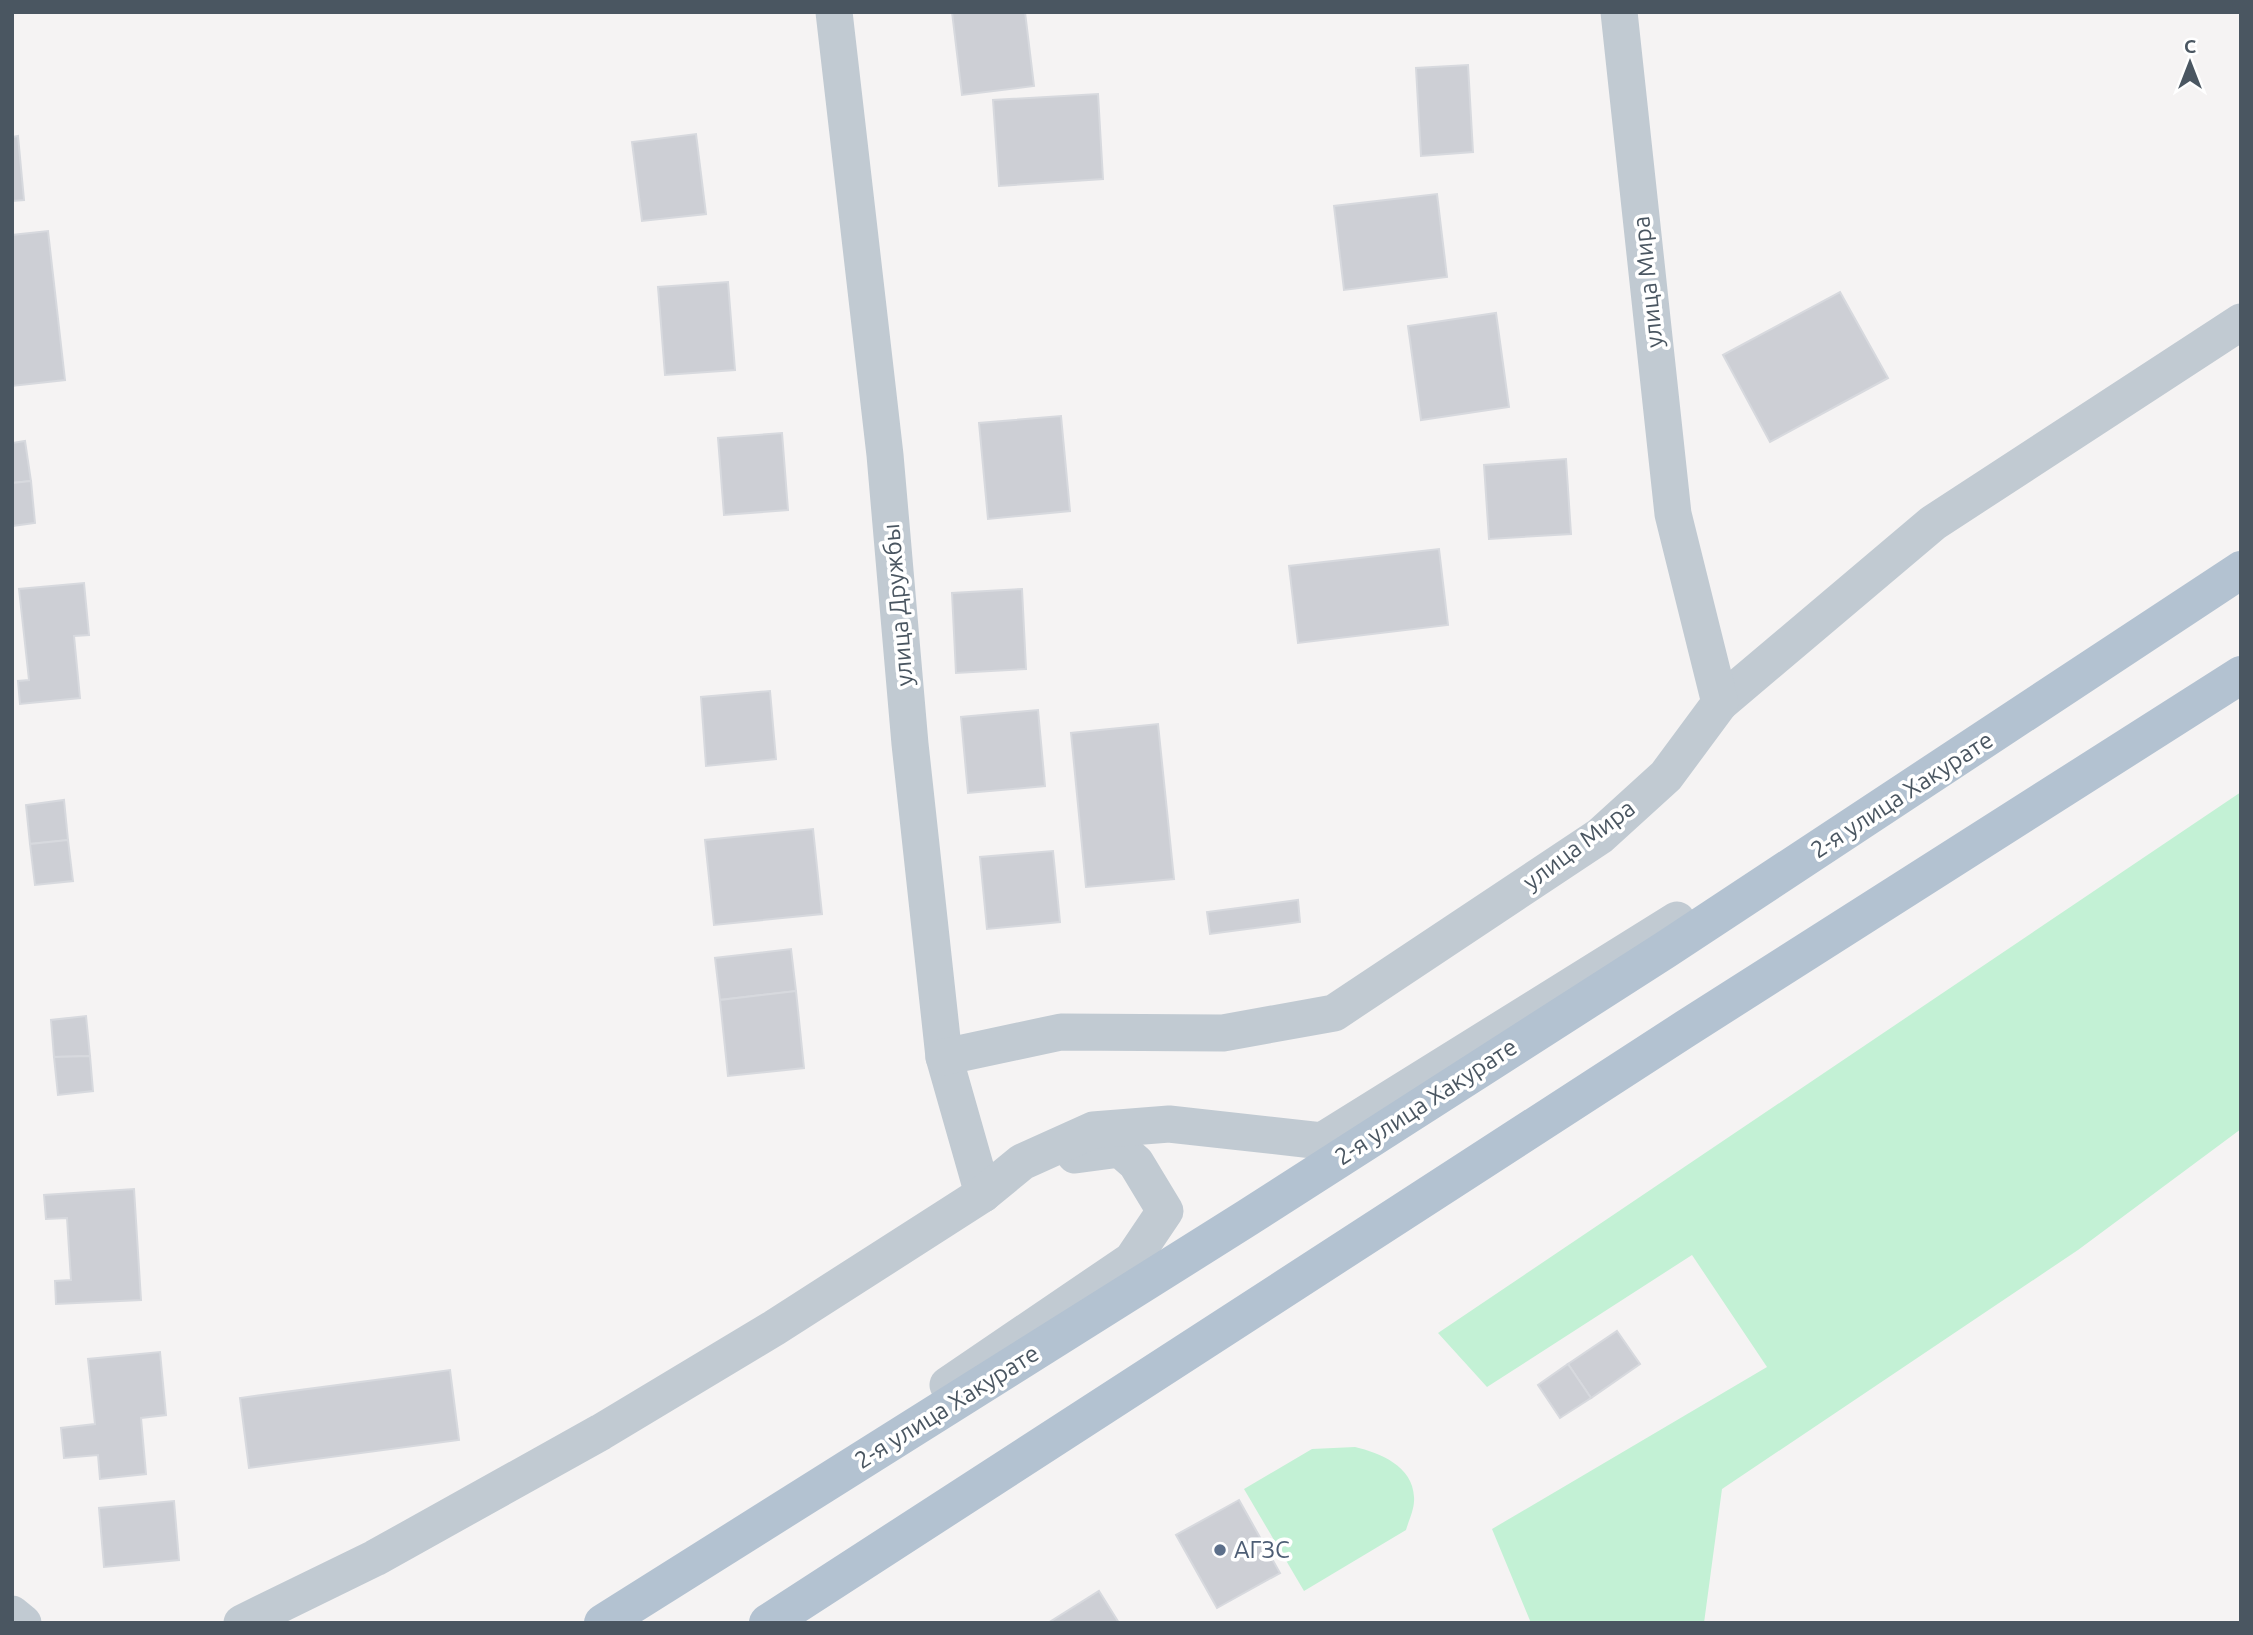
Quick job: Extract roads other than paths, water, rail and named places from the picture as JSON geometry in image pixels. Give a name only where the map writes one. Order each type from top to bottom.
[{"type":"main road","name":"2-я улица Хакурате","points":[[603,1623],[1247,1218],[1665,950],[2241,570]]},
{"type":"main road","points":[[768,1623],[1685,1029],[2241,674]]},
{"type":"street","name":"улица Дружбы","points":[[834,12],[885,455],[910,744],[944,1057],[983,1194]]},
{"type":"street","name":"улица Мира","points":[[944,1057],[1061,1032],[1223,1033],[1334,1013],[1600,836],[1666,776],[1720,703],[1673,514],[1619,12]]},
{"type":"street","points":[[1720,703],[1933,523],[2241,322]]},
{"type":"street","points":[[242,1623],[375,1558],[601,1432],[774,1328],[983,1194],[1022,1162],[1093,1130],[1169,1124],[1322,1141],[2062,681],[2183,610]]},
{"type":"street","points":[[734,1541],[744,1524],[1132,1260],[1165,1210],[1136,1163],[1120,1149],[1022,1162]]},
{"type":"street","points":[[12,1614],[23,1623]]},
{"type":"place","name":"АГЗС","points":[[1220,1550]]}]
